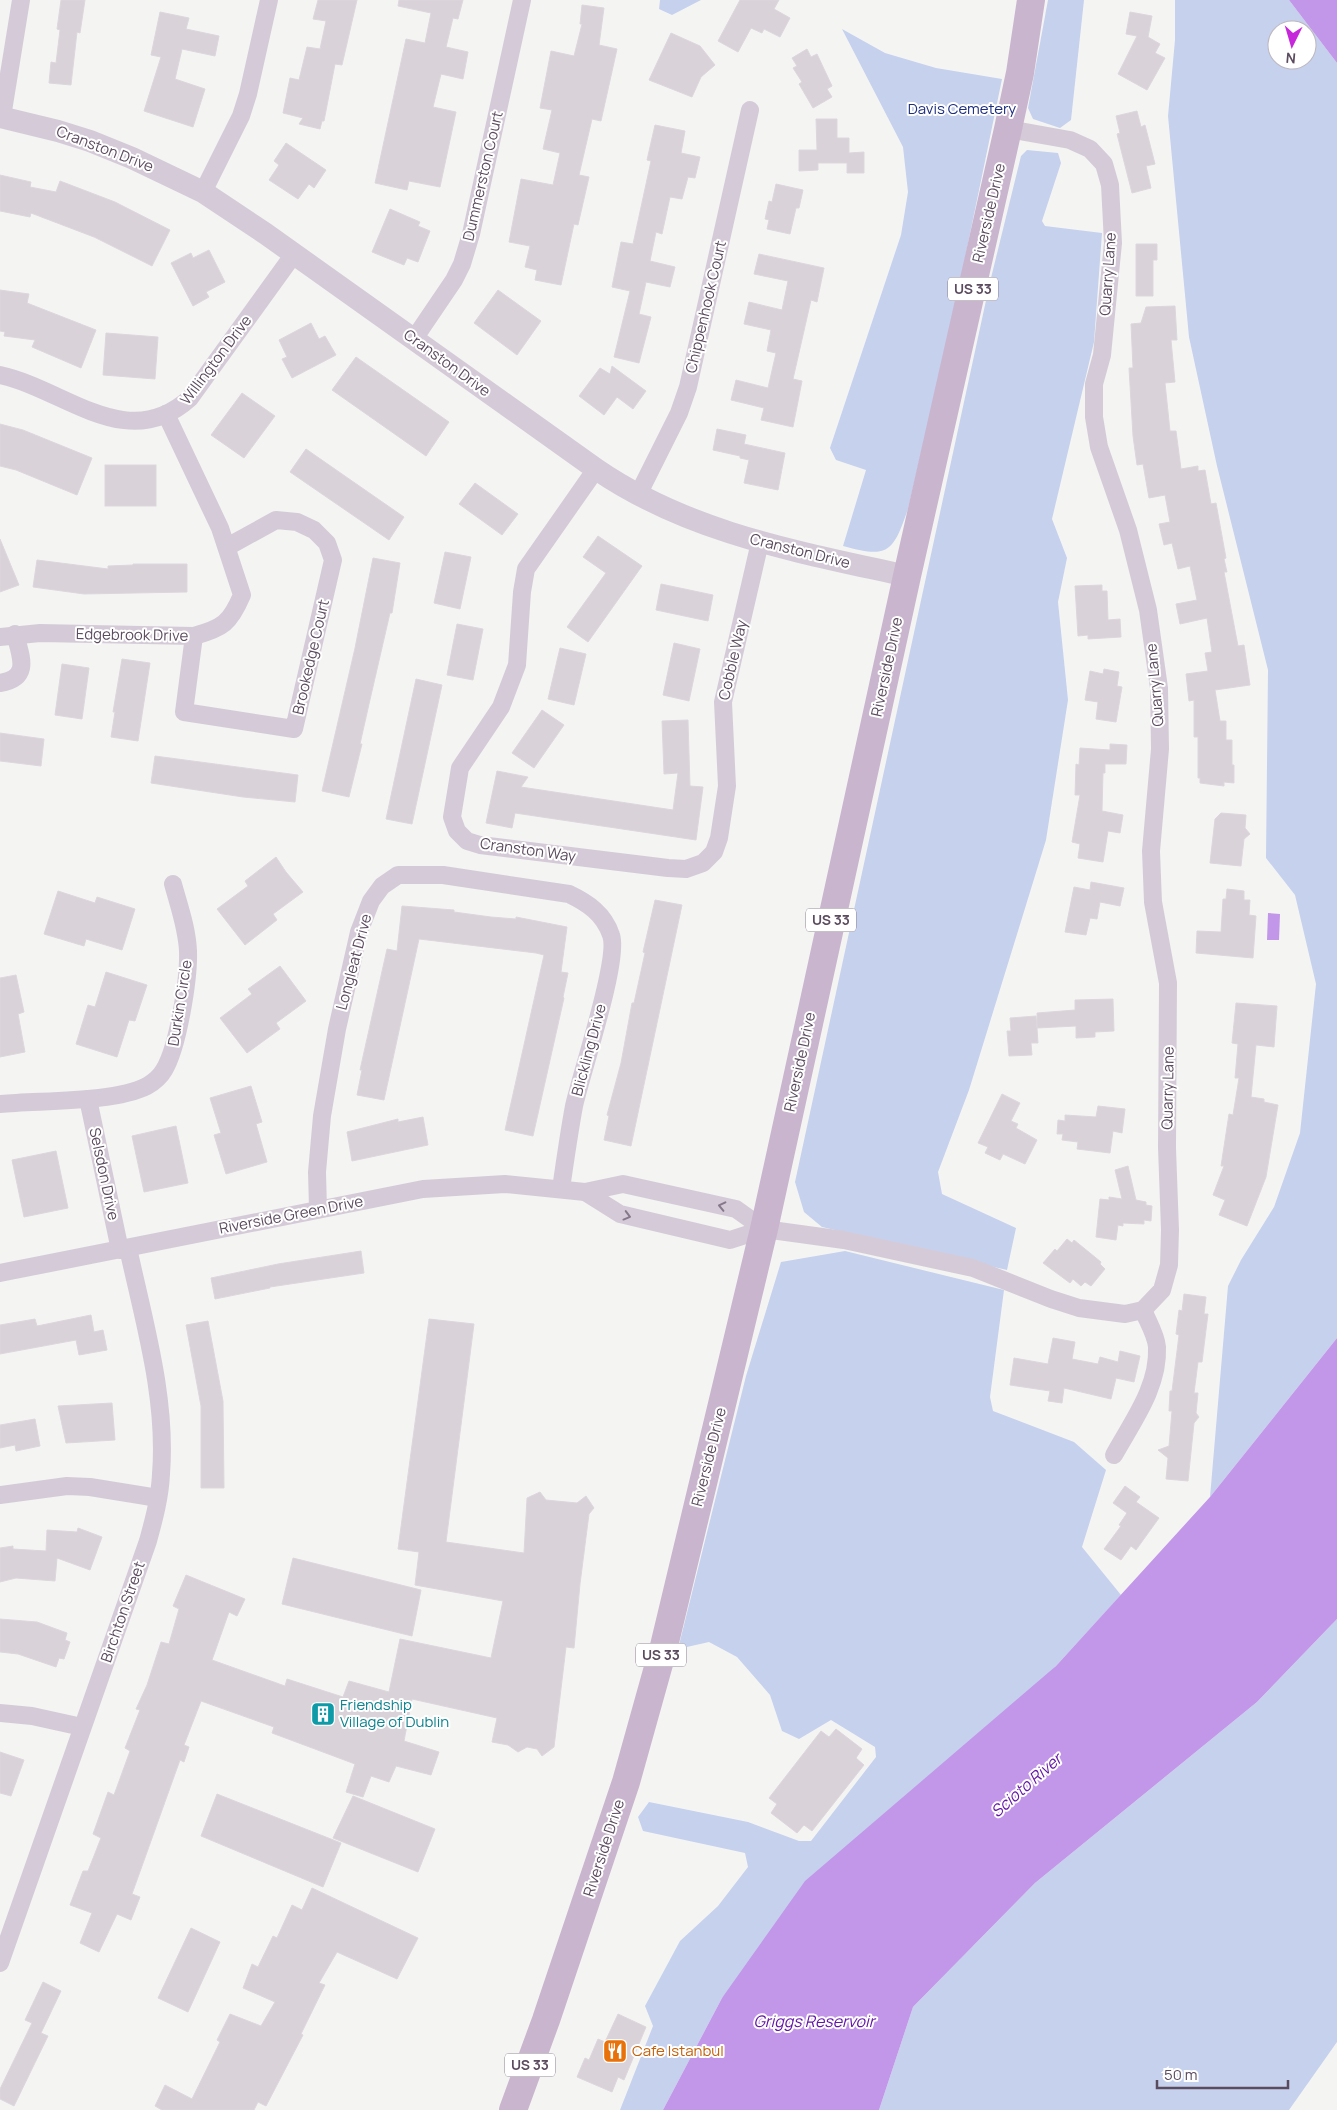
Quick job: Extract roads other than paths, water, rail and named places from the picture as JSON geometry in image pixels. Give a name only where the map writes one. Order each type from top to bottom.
[{"type":"main road","name":"Riverside Drive","points":[[513,2110],[546,2020],[626,1782],[664,1646],[764,1229],[907,576],[1008,129],[1020,73],[1031,0]]},
{"type":"street","points":[[1,117],[21,0]]},
{"type":"street","points":[[203,192],[241,116],[248,94],[269,0]]},
{"type":"street","name":"Dummerston Court","points":[[414,339],[446,293],[462,264],[471,234],[522,0]]},
{"type":"street","name":"Chippenhook Court","points":[[638,495],[679,413],[688,387],[750,110]]},
{"type":"street","name":"Cranston Drive","points":[[1,117],[90,141],[132,158],[203,192],[294,254],[596,469],[638,495],[706,525],[760,542],[907,576]]},
{"type":"street","name":"Quarry Lane","points":[[1008,129],[1070,140],[1090,149],[1104,164],[1110,185],[1113,243],[1102,354],[1094,384],[1094,417],[1099,447],[1128,530],[1148,610],[1159,688],[1160,749],[1151,851],[1153,902],[1168,983],[1167,1148],[1170,1230],[1169,1264],[1162,1290],[1143,1310]]},
{"type":"street","name":"Willington Drive","points":[[0,375],[16,379],[101,416],[117,420],[148,421],[166,414],[180,408],[190,398],[294,254]]},
{"type":"street","name":"Edgebrook Drive","points":[[0,683],[11,681],[20,674],[23,664],[8,635],[194,636],[216,630],[233,616],[242,595],[220,528],[166,414]]},
{"type":"street","name":"Cranston Way","points":[[596,469],[526,569],[522,592],[517,665],[501,707],[460,768],[452,817],[456,831],[467,841],[480,845],[668,868],[686,869],[703,863]]},
{"type":"street","name":"Brookedge Court","points":[[194,636],[184,712],[294,729],[333,560],[327,543],[314,530],[297,522],[276,520],[226,547]]},
{"type":"street","name":"Cobble Way","points":[[703,863],[714,852],[720,838],[728,786],[723,702],[760,542]]},
{"type":"street","name":"Longleat Drive","points":[[318,1209],[317,1172],[321,1125],[337,1030],[359,932],[371,902],[382,886],[398,875],[444,875],[569,894],[586,902],[600,914]]},
{"type":"street","name":"Durkin Circle","points":[[0,1104],[88,1098],[146,1086],[157,1079],[164,1070],[174,1048],[186,982],[188,952],[185,928],[174,884]]},
{"type":"street","name":"Blickling Drive","points":[[561,1189],[574,1106],[612,961],[612,936],[600,914]]},
{"type":"street","name":"Selsdon Drive","points":[[88,1098],[124,1249]]},
{"type":"street","name":"Riverside Green Drive","points":[[0,1273],[423,1189],[505,1184],[585,1192],[623,1184],[736,1209],[764,1229]]},
{"type":"street","name":"Riverside Green Drive","points":[[585,1192],[620,1214],[730,1240],[764,1229]]},
{"type":"street","points":[[764,1229],[844,1240],[973,1268],[1026,1288],[1051,1300],[1079,1308],[1125,1314],[1143,1310],[1157,1346],[1152,1383],[1114,1455]]},
{"type":"street","name":"Birchton Street","points":[[0,1963],[148,1541],[158,1498],[162,1440],[160,1408],[155,1372],[124,1249]]},
{"type":"street","points":[[0,1495],[67,1486],[90,1487],[158,1498]]},
{"type":"street","points":[[0,1713],[32,1716],[82,1727]]},
{"type":"water","points":[[1289,0],[1337,0],[1337,63],[1317,37],[1317,20],[1304,20]]},
{"type":"water","points":[[1268,913],[1280,914],[1279,940],[1267,940]]},
{"type":"water","name":"Griggs Reservoir","points":[[1337,1338],[1337,1619],[1257,1702],[1035,1883],[913,2007],[879,2110],[663,2110],[722,1998],[805,1881],[1056,1666],[1210,1497]]},
{"type":"place","name":"Friendship Village of Dublin","points":[[323,1714]]},
{"type":"place","name":"Cafe Istanbul","points":[[615,2051]]},
{"type":"park label","name":"Davis Cemetery","points":[[962,109]]},
{"type":"water label","name":"Scioto River","points":[[1026,1785]]}]
